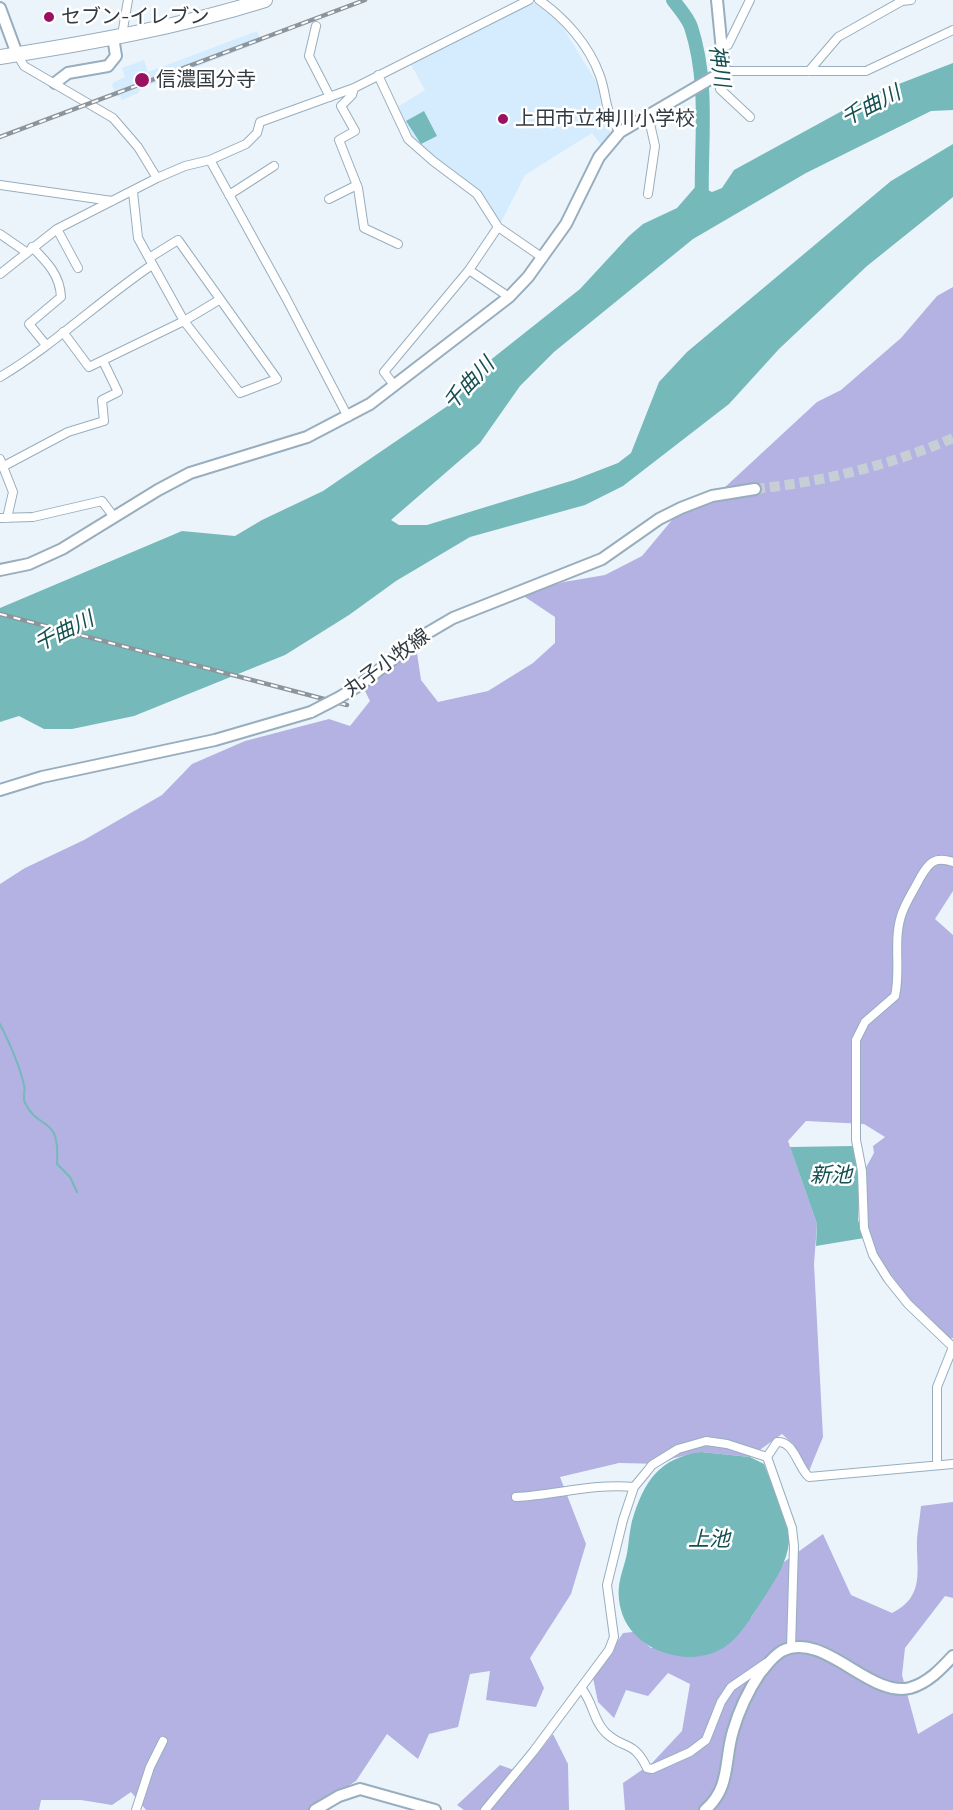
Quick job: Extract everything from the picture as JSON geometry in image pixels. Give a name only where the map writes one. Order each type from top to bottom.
[{"type":"highway","points":[[0,57],[117,36],[222,13],[265,0]]},
{"type":"street","points":[[55,83],[68,73],[108,66],[116,56],[117,36],[128,0]]},
{"type":"street","points":[[0,274],[57,229],[134,192],[157,178],[185,166],[210,160],[246,144],[256,133],[260,122],[354,88],[529,0]]},
{"type":"street","points":[[539,0],[563,17],[577,36],[600,75],[606,110],[620,132]]},
{"type":"street","points":[[717,0],[722,46],[720,89],[750,117]]},
{"type":"street","points":[[722,46],[728,45],[750,0]]},
{"type":"street","points":[[809,71],[838,37],[902,1],[911,0]]},
{"type":"street","points":[[0,8],[17,54],[24,66],[112,118],[132,140],[157,178]]},
{"type":"street","points":[[316,26],[309,56],[330,97]]},
{"type":"street","points":[[0,570],[29,564],[54,553],[190,473],[307,437],[348,417],[394,385],[509,297],[543,258],[566,224],[599,157],[620,132],[722,72],[866,71],[953,30]]},
{"type":"street","points":[[378,75],[408,139],[477,194],[498,227],[543,258]]},
{"type":"street","points":[[354,88],[352,95],[341,106],[355,131],[339,140],[357,185],[364,228],[398,244]]},
{"type":"street","points":[[648,115],[655,146],[648,194]]},
{"type":"street","points":[[210,160],[348,417]]},
{"type":"street","points":[[229,195],[274,166]]},
{"type":"street","points":[[0,185],[113,201]]},
{"type":"street","points":[[329,199],[357,185]]},
{"type":"street","points":[[0,377],[63,332],[112,291],[150,261],[178,240],[277,379],[240,393],[184,321],[150,261],[138,238],[134,192]]},
{"type":"street","points":[[394,385],[384,372],[469,270],[498,227]]},
{"type":"street","points":[[57,229],[78,267]]},
{"type":"street","points":[[0,234],[29,249],[54,270],[61,286],[61,297],[29,324],[46,345]]},
{"type":"street","points":[[469,270],[509,297]]},
{"type":"street","points":[[63,332],[89,367],[184,321],[219,300]]},
{"type":"street","points":[[103,361],[118,392],[102,400],[104,421],[68,432],[2,462],[13,492],[4,518],[33,516],[102,501],[114,517]]},
{"type":"street","name":"丸子小牧線","points":[[0,790],[42,777],[225,737],[311,712],[340,698],[424,635],[453,618],[608,556],[659,519],[681,508],[711,496],[754,489]]},
{"type":"street","points":[[938,1465],[937,1387],[953,1347],[908,1304],[888,1279],[868,1244],[864,1228],[862,1171],[856,1140],[856,1040],[865,1022],[895,996],[899,924],[910,897],[927,866],[934,860],[940,858],[953,862]]},
{"type":"street","points":[[767,1457],[777,1442],[782,1441],[788,1445],[809,1477],[953,1464]]},
{"type":"street","points":[[485,1810],[581,1688],[614,1637],[607,1585],[623,1520],[634,1487],[652,1465],[690,1444],[718,1442],[767,1457]]},
{"type":"street","points":[[767,1457],[792,1528],[794,1546],[791,1648]]},
{"type":"street","points":[[516,1497],[549,1495],[592,1486],[634,1487]]},
{"type":"street","points":[[581,1688],[589,1696],[596,1719],[605,1732],[634,1748],[647,1768],[652,1769],[690,1752],[706,1740],[721,1702],[730,1687],[791,1648],[814,1649],[873,1680],[902,1689],[928,1679],[953,1656]]},
{"type":"street","points":[[705,1810],[720,1795],[726,1778],[732,1732],[743,1701],[770,1661]]},
{"type":"street","points":[[136,1810],[150,1767],[163,1741]]},
{"type":"street","points":[[315,1810],[339,1796],[360,1789],[435,1810]]},
{"type":"shaded area","name":"上田市立神川小学校","points":[[534,3],[559,21],[598,85],[602,112],[611,135],[602,146],[592,133],[525,175],[500,224],[479,192],[433,159],[411,138],[396,108],[425,90],[410,63]]},
{"type":"shaded area","points":[[257,31],[261,42],[142,88],[138,93],[122,100],[120,96],[117,97],[112,85],[125,77],[122,68],[144,60],[148,72]]},
{"type":"shaded area","points":[[953,287],[953,891],[935,919],[953,935],[953,1338],[947,1338],[910,1301],[876,1254],[866,1227],[864,1171],[874,1153],[873,1146],[885,1137],[864,1124],[806,1121],[788,1141],[817,1224],[814,1264],[823,1437],[809,1471],[793,1444],[782,1434],[750,1457],[701,1452],[674,1458],[662,1464],[619,1463],[560,1477],[586,1544],[571,1594],[530,1658],[544,1688],[536,1707],[486,1700],[490,1671],[470,1674],[458,1727],[429,1734],[418,1759],[387,1734],[356,1781],[310,1810],[146,1810],[131,1792],[112,1805],[81,1800],[41,1800],[39,1810],[0,1810],[0,884],[25,868],[84,840],[162,795],[192,764],[245,741],[329,719],[350,726],[370,701],[364,689],[416,646],[421,680],[438,702],[488,691],[533,663],[555,643],[555,617],[522,595],[564,582],[605,575],[642,556],[677,514],[694,501],[723,489],[817,402],[841,390],[901,338],[937,296]]},
{"type":"shaded area","points":[[953,1502],[953,1598],[945,1596],[905,1648],[902,1675],[918,1734],[953,1713],[953,1810],[625,1810],[623,1783],[652,1763],[682,1731],[690,1684],[668,1673],[648,1696],[626,1690],[614,1718],[598,1702],[593,1678],[623,1633],[633,1632],[651,1648],[751,1618],[784,1562],[823,1534],[851,1595],[892,1613],[910,1599],[915,1590],[921,1506]]},
{"type":"shaded area","points":[[553,1734],[568,1764],[569,1810],[464,1810],[457,1805],[500,1765],[522,1773]]},
{"type":"water","name":"千曲川","points":[[953,63],[953,110],[931,111],[806,173],[693,239],[554,352],[520,386],[480,443],[391,520],[399,525],[427,525],[574,480],[618,463],[631,453],[659,382],[687,352],[891,181],[953,144],[953,197],[867,266],[779,349],[729,404],[623,486],[585,505],[470,537],[396,581],[349,615],[285,655],[134,716],[72,729],[44,729],[19,716],[0,722],[0,608],[182,531],[235,536],[262,520],[323,491],[449,405],[469,377],[580,289],[643,224],[677,208],[697,185],[712,192],[722,188],[734,170],[873,94]]},
{"type":"water","points":[[424,111],[437,136],[421,144],[406,121]]},
{"type":"water","name":"新池","points":[[854,1146],[860,1171],[858,1220],[864,1238],[816,1246],[817,1224],[790,1147]]},
{"type":"water","name":"上池","points":[[701,1452],[750,1457],[764,1464],[784,1513],[789,1542],[777,1577],[749,1621],[735,1638],[716,1652],[683,1657],[667,1654],[651,1647],[627,1625],[619,1600],[619,1584],[627,1555],[632,1521],[648,1483],[664,1466],[674,1460]]},
{"type":"waterway","name":"神川","points":[[673,0],[691,27],[697,49],[703,115],[702,204]]},
{"type":"waterway","points":[[0,1024],[20,1069],[25,1103],[31,1112],[52,1130],[57,1148],[57,1164],[70,1177],[77,1192]]},
{"type":"tunnel","points":[[755,489],[805,482],[856,471],[953,438]]},
{"type":"railway","points":[[0,137],[365,0]]},
{"type":"railway","points":[[0,614],[347,705]]},
{"type":"place","name":"セブン-イレブン","points":[[49,17]]},
{"type":"place","name":"信濃国分寺","points":[[142,80]]},
{"type":"place","name":"上田市立神川小学校","points":[[503,119]]}]
